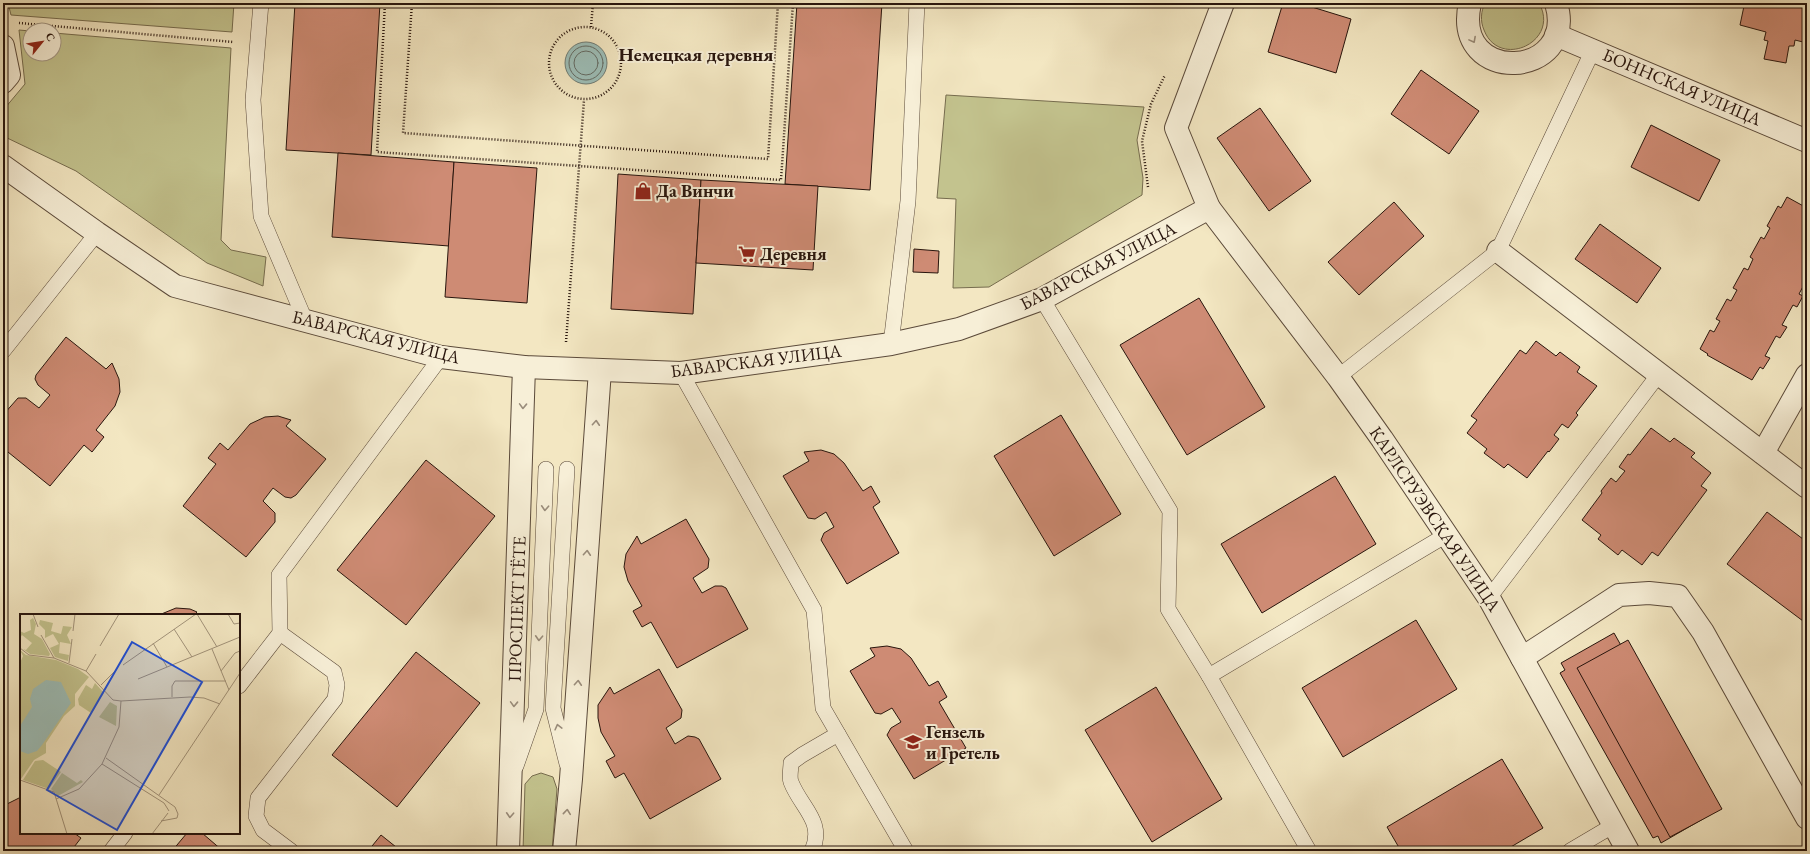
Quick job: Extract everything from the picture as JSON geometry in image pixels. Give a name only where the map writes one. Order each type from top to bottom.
[{"type":"street","points":[[1209,208],[1176,128],[1223,3]]},
{"type":"street","points":[[1470,3],[1467,16],[1469,31],[1476,45],[1487,56],[1500,62],[1516,64],[1530,61],[1543,54],[1553,41],[1559,27],[1559,12],[1556,3]]},
{"type":"street","name":"БОННСКАЯ УЛИЦА","points":[[1556,35],[1807,141]]},
{"type":"street","points":[[3,46],[6,78]]},
{"type":"street","name":"БАВАРСКАЯ УЛИЦА","points":[[3,166],[175,286],[441,357],[524,367],[681,373],[891,344],[959,329],[1042,299],[1209,208]]},
{"type":"street","name":"КАРЛСРУЭВСКАЯ УЛИЦА","points":[[1209,208],[1338,377],[1448,534],[1489,598],[1628,851]]},
{"type":"street","points":[[1498,251],[1807,486]]},
{"type":"street","name":"ПРОСПЕКТ ГЁТЕ","points":[[508,851],[524,367]]},
{"type":"street","points":[[564,851],[571,779],[600,370]]},
{"type":"street","points":[[1763,453],[1807,375]]},
{"type":"street","points":[[1522,658],[1619,594],[1649,593],[1678,596],[1703,632],[1807,818]]},
{"type":"lane","points":[[261,3],[253,100],[261,216],[305,320]]},
{"type":"lane","points":[[891,344],[908,201],[917,3]]},
{"type":"lane","points":[[1338,377],[1498,251],[1593,50]]},
{"type":"lane","points":[[3,351],[97,233]]},
{"type":"lane","points":[[1042,299],[1170,511],[1168,609],[1309,851]]},
{"type":"lane","points":[[240,685],[280,633],[279,575],[441,357]]},
{"type":"lane","points":[[681,373],[814,610],[823,708],[906,851]]},
{"type":"lane","points":[[1489,598],[1659,374]]},
{"type":"lane","points":[[511,779],[536,709],[546,469]]},
{"type":"lane","points":[[567,469],[553,708],[571,779]]},
{"type":"lane","points":[[1208,676],[1448,534]]},
{"type":"lane","points":[[280,633],[334,672],[337,685],[335,699],[258,798],[256,816],[263,830],[291,851]]},
{"type":"lane","points":[[812,851],[816,840],[815,824],[791,781],[791,763],[838,734]]},
{"type":"lane","points":[[1570,851],[1614,825]]},
{"type":"lane","points":[[111,851],[124,834]]},
{"type":"path","points":[[385,3],[376,152],[782,180],[793,3]]},
{"type":"path","points":[[412,3],[403,133],[768,159],[778,3]]},
{"type":"path","points":[[591,27],[593,3]]},
{"type":"path","points":[[11,22],[257,44]]},
{"type":"path","points":[[580,27],[591,27],[604,32],[613,41],[619,52],[621,65],[619,78],[612,88],[601,96],[584,100],[575,99],[564,93],[555,84],[549,71],[549,58],[552,47],[559,37],[580,27]]},
{"type":"path","points":[[564,368],[584,100]]},
{"type":"green space","points":[[8,3],[234,3],[232,32],[11,15]]},
{"type":"green space","points":[[1120,3],[1192,3],[1190,7]]},
{"type":"green space","points":[[1485,3],[1539,3],[1544,17],[1542,29],[1535,39],[1525,46],[1514,49],[1502,48],[1492,42],[1484,30],[1482,16]]},
{"type":"green space","points":[[19,30],[22,30],[22,57]]},
{"type":"green space","points":[[62,34],[231,48],[221,240],[231,250],[266,257],[263,286],[207,263],[76,171],[3,136],[5,108],[25,84],[23,62],[62,62]]},
{"type":"green space","points":[[946,95],[1144,107],[1137,140],[1143,178],[1142,195],[989,287],[953,288],[956,199],[937,198]]},
{"type":"green space","points":[[541,773],[553,777],[557,789],[552,851],[523,851],[525,784],[532,776]]},
{"type":"water","points":[[582,42],[590,42],[598,45],[604,51],[607,63],[604,75],[598,81],[590,84],[582,84],[574,81],[568,75],[565,67],[565,59],[568,51],[574,45]]},
{"type":"building","points":[[295,3],[380,3],[371,155],[286,150]]},
{"type":"building","points":[[797,3],[882,3],[870,190],[785,184]]},
{"type":"building","points":[[1283,3],[1299,3],[1351,19],[1336,73],[1268,52]]},
{"type":"building","points":[[1738,3],[1807,3],[1807,43],[1795,40],[1794,46],[1789,46],[1786,63],[1764,59],[1768,41],[1764,40],[1766,32],[1740,25],[1744,6]]},
{"type":"building","points":[[1421,70],[1479,111],[1449,154],[1391,114]]},
{"type":"building","points":[[1260,108],[1311,181],[1269,211],[1217,138]]},
{"type":"building","points":[[1651,125],[1720,160],[1699,201],[1631,167]]},
{"type":"building","points":[[338,153],[454,162],[449,246],[332,237]]},
{"type":"building","points":[[454,162],[537,168],[527,303],[445,297]]},
{"type":"building","points":[[618,174],[701,180],[693,314],[611,309]]},
{"type":"building","points":[[701,180],[818,186],[813,270],[696,263]]},
{"type":"building","points":[[1787,197],[1807,208],[1807,279],[1799,294],[1803,296],[1797,307],[1793,305],[1782,325],[1787,327],[1780,338],[1776,336],[1765,356],[1770,358],[1763,369],[1760,367],[1752,380],[1707,355],[1708,354],[1700,349],[1710,330],[1714,332],[1720,321],[1716,319],[1727,299],[1731,301],[1737,290],[1733,288],[1744,268],[1748,270],[1753,259],[1750,257],[1761,237],[1764,239],[1770,228],[1767,226],[1778,206],[1781,208]]},
{"type":"building","points":[[1394,202],[1424,236],[1359,295],[1328,262]]},
{"type":"building","points":[[1600,224],[1661,268],[1637,303],[1575,259]]},
{"type":"building","points":[[914,249],[939,251],[938,273],[913,272]]},
{"type":"building","points":[[1199,298],[1265,407],[1187,455],[1120,345]]},
{"type":"building","points":[[66,337],[106,369],[112,363],[119,379],[120,392],[115,406],[96,430],[104,437],[92,452],[84,445],[50,486],[3,448],[3,415],[18,398],[26,398],[39,408],[50,395],[38,385],[35,379],[36,375]]},
{"type":"building","points":[[1536,341],[1556,356],[1560,352],[1580,367],[1577,372],[1597,386],[1576,413],[1578,415],[1568,428],[1562,424],[1554,435],[1559,439],[1527,478],[1508,464],[1504,468],[1484,453],[1487,449],[1467,433],[1477,420],[1471,416],[1520,350],[1526,354]]},
{"type":"building","points":[[1061,415],[1121,514],[1054,556],[994,456]]},
{"type":"building","points":[[278,416],[291,420],[286,426],[326,459],[296,495],[291,498],[285,497],[273,488],[263,501],[275,513],[275,522],[246,557],[183,506],[216,464],[208,458],[220,443],[228,450],[250,424],[265,417]]},
{"type":"building","points":[[1651,428],[1670,442],[1674,438],[1695,453],[1691,457],[1711,473],[1701,486],[1707,490],[1658,556],[1652,552],[1642,565],[1622,550],[1618,555],[1598,539],[1601,535],[1582,520],[1611,478],[1616,482],[1625,471],[1619,467],[1628,454],[1630,455]]},
{"type":"building","points":[[821,450],[834,454],[844,463],[863,491],[871,486],[880,502],[873,507],[899,553],[847,584],[821,540],[824,533],[834,527],[826,512],[815,519],[808,518],[783,476],[809,461],[804,452]]},
{"type":"building","points":[[426,460],[495,516],[406,625],[337,570]]},
{"type":"building","points":[[1335,476],[1376,544],[1262,613],[1221,544]]},
{"type":"building","points":[[1767,512],[1807,542],[1807,624],[1727,564]]},
{"type":"building","points":[[686,519],[709,559],[708,568],[693,578],[702,593],[715,586],[722,586],[726,588],[748,629],[677,668],[651,622],[642,627],[633,611],[642,606],[628,581],[624,567],[626,554],[637,536],[641,544]]},
{"type":"building","points":[[176,608],[190,609],[197,612],[195,614],[161,614]]},
{"type":"building","points":[[1416,620],[1457,689],[1343,757],[1302,688]]},
{"type":"building","points":[[1614,633],[1654,705],[1654,709],[1651,710],[1668,741],[1671,739],[1674,742],[1715,812],[1661,843],[1658,836],[1653,838],[1560,673],[1565,670],[1561,663]]},
{"type":"building","points":[[1628,640],[1722,809],[1670,837],[1577,668]]},
{"type":"building","points":[[887,646],[901,649],[911,658],[929,686],[938,681],[947,697],[939,702],[966,748],[914,779],[887,735],[891,728],[901,722],[892,708],[881,714],[875,713],[850,671],[875,656],[870,648]]},
{"type":"building","points":[[416,652],[480,703],[397,807],[332,755]]},
{"type":"building","points":[[659,669],[682,710],[681,718],[666,728],[675,744],[688,736],[699,739],[721,779],[650,819],[624,773],[615,778],[606,761],[615,756],[601,732],[598,718],[598,705],[610,687],[614,694]]},
{"type":"building","points":[[1156,687],[1222,799],[1152,842],[1085,730]]},
{"type":"building","points":[[1502,759],[1543,828],[1504,851],[1401,851],[1387,827]]},
{"type":"building","points":[[20,798],[20,834],[75,834],[81,838],[71,851],[3,851],[3,806]]},
{"type":"building","points":[[186,834],[203,834],[223,851],[172,851]]},
{"type":"building","points":[[381,835],[401,851],[368,851]]},
{"type":"place","name":"Да Винчи","points":[[643,191]]},
{"type":"place","name":"Деревня","points":[[747,254]]},
{"type":"place","name":"Гензель и Гретель","points":[[913,742]]},
{"type":"district","name":"Немецкая деревня","points":[[696,54]]}]
